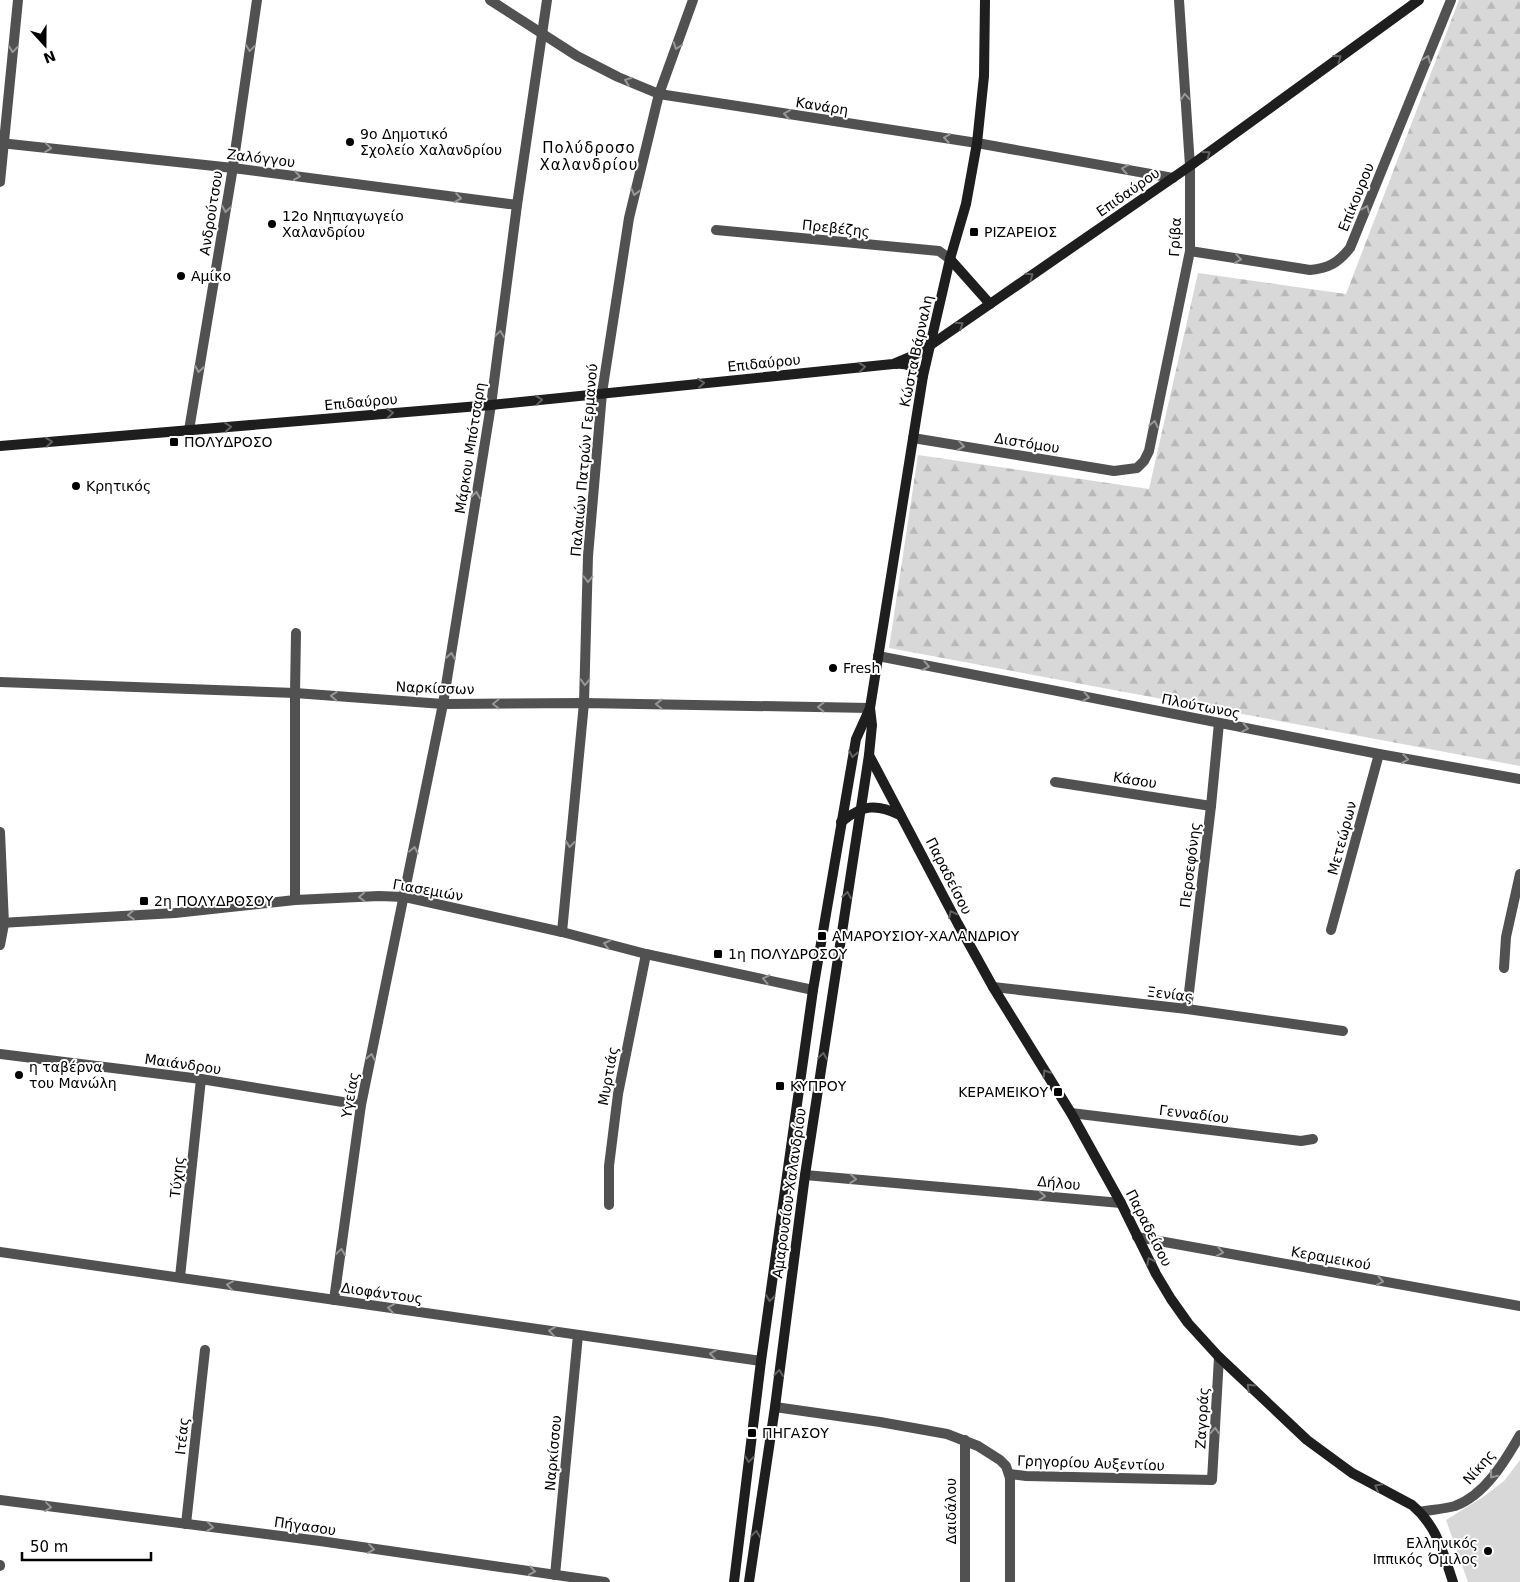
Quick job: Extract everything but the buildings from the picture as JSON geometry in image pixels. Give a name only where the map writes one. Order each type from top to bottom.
[{"type":"street","points":[[0,182],[2,143],[18,0]]},
{"type":"street","name":"Ανδρούτσου","points":[[189,430],[233,168],[257,0]]},
{"type":"street","name":"Κανάρη","points":[[490,0],[577,56],[618,77],[659,94],[977,143],[1172,178]]},
{"type":"street","name":"Μάρκου Μπότσαρη","points":[[405,897],[443,704],[491,405],[517,206],[548,0]]},
{"type":"street","name":"Παλαιών Πατρών Γερμανού","points":[[562,932],[584,703],[588,556],[602,393],[628,218],[659,94],[693,0]]},
{"type":"street","name":"Κώστα Βάρναλη","points":[[841,822],[856,739],[870,708],[923,376],[950,259],[966,204],[977,143],[984,76],[985,0]]},
{"type":"street","name":"Γρίβα","points":[[1137,468],[1149,451],[1190,251],[1190,166],[1178,0]]},
{"type":"street","name":"Επιδαύρου","points":[[0,446],[491,405],[892,364],[912,356],[930,345],[1190,166],[1419,0]]},
{"type":"street","name":"Επίκουρου","points":[[1190,251],[1310,270],[1322,268],[1342,258],[1350,248],[1451,0]]},
{"type":"street","name":"Ζαλόγγου","points":[[2,143],[233,168],[517,206]]},
{"type":"street","name":"Πρεβέζης","points":[[716,230],[939,251],[950,259]]},
{"type":"street","points":[[950,259],[990,304]]},
{"type":"street","points":[[892,364],[904,363],[915,368],[923,376]]},
{"type":"street","name":"Διστόμου","points":[[913,438],[1114,471],[1137,468]]},
{"type":"street","points":[[296,633],[296,900]]},
{"type":"street","name":"Πλούτωνος","points":[[878,656],[1379,754],[1520,779]]},
{"type":"street","name":"Ναρκίσσων","points":[[0,682],[295,693],[443,704],[584,703],[870,708]]},
{"type":"street","name":"Κώστα Βάρναλη","points":[[860,809],[869,756],[872,724],[870,708]]},
{"type":"street","name":"Περσεφόνης","points":[[1187,1009],[1219,723]]},
{"type":"street","name":"Μετεώρων","points":[[1331,930],[1379,754]]},
{"type":"street","name":"Παραδείσου","points":[[869,756],[993,987],[1071,1113],[1171,1299],[1188,1323],[1219,1357],[1286,1421],[1330,1458],[1352,1473],[1412,1505],[1420,1512],[1435,1531],[1453,1582]]},
{"type":"street","name":"Κάσου","points":[[1056,782],[1211,806]]},
{"type":"street","points":[[841,822],[860,809],[880,807],[900,814]]},
{"type":"street","name":"Αμαρουσίου-Χαλανδρίου","points":[[749,1582],[775,1407],[805,1175],[860,809]]},
{"type":"street","name":"Αμαρουσίου-Χαλανδρίου","points":[[734,1582],[761,1361],[813,990],[841,822]]},
{"type":"street","points":[[0,832],[2,923],[0,945]]},
{"type":"street","points":[[1504,968],[1506,937],[1520,874]]},
{"type":"street","name":"Γιασεμιών","points":[[2,923],[175,912],[296,900],[379,896],[405,897],[562,932],[646,954],[813,990]]},
{"type":"street","name":"Υγείας","points":[[334,1300],[361,1105],[405,897]]},
{"type":"street","name":"Μυρτιάς","points":[[609,1205],[609,1166],[618,1094],[646,954]]},
{"type":"street","name":"Ξενίας","points":[[993,987],[1187,1009],[1343,1031]]},
{"type":"street","name":"Μαιάνδρου","points":[[0,1054],[201,1079],[361,1105]]},
{"type":"street","name":"Τύχης","points":[[180,1277],[201,1079]]},
{"type":"street","name":"Γενναδίου","points":[[1071,1113],[1301,1141],[1313,1139]]},
{"type":"street","name":"Δήλου","points":[[805,1175],[1121,1203]]},
{"type":"street","name":"Κεραμεικού","points":[[1137,1237],[1520,1306]]},
{"type":"street","name":"Διοφάντους","points":[[0,1252],[761,1361]]},
{"type":"street","name":"Ναρκίσσου","points":[[555,1574],[578,1335]]},
{"type":"street","name":"Ιτέας","points":[[186,1524],[205,1350]]},
{"type":"street","name":"Ζαγοράς","points":[[1212,1480],[1219,1357]]},
{"type":"street","name":"Γρηγορίου Αυξεντίου","points":[[775,1407],[925,1429],[964,1440],[978,1446],[1000,1460],[1006,1466],[1009,1474],[1212,1480]]},
{"type":"street","name":"Νίκης","points":[[1420,1512],[1456,1505],[1468,1499],[1482,1488],[1509,1454],[1520,1435]]},
{"type":"street","name":"Δαιδάλου","points":[[964,1440],[965,1582]]},
{"type":"street","points":[[1009,1474],[1011,1495],[1010,1582]]},
{"type":"street","name":"Πήγασου","points":[[0,1500],[605,1582]]},
{"type":"green space","points":[[1459,0],[1520,0],[1520,766],[889,648],[918,455],[1149,489],[1198,273],[1346,294]]},
{"type":"green space","name":"Ελληνικός Ιππικός Όμιλος","points":[[1520,1460],[1520,1582],[1468,1582],[1446,1520],[1483,1497],[1504,1481]]},
{"type":"place","name":"9ο Δημοτικό Σχολείο Χαλανδρίου","points":[[350,142]]},
{"type":"place","name":"12ο Νηπιαγωγείο Χαλανδρίου","points":[[272,224]]},
{"type":"place","name":"ΡΙΖΑΡΕΙΟΣ","points":[[974,232]]},
{"type":"place","name":"Αμίκο","points":[[181,276]]},
{"type":"place","name":"ΠΟΛΥΔΡΟΣΟ","points":[[174,442]]},
{"type":"place","name":"Κρητικός","points":[[76,486]]},
{"type":"place","name":"Fresh","points":[[833,668]]},
{"type":"place","name":"2η ΠΟΛΥΔΡΟΣΟΥ","points":[[144,901]]},
{"type":"place","name":"ΑΜΑΡΟΥΣΙΟΥ-ΧΑΛΑΝΔΡΙΟΥ","points":[[822,936]]},
{"type":"place","name":"1η ΠΟΛΥΔΡΟΣΟΥ","points":[[718,954]]},
{"type":"place","name":"η ταβέρνα του Μανώλη","points":[[19,1075]]},
{"type":"place","name":"ΚΥΠΡΟΥ","points":[[780,1086]]},
{"type":"place","name":"ΚΕΡΑΜΕΙΚΟΥ","points":[[1058,1092]]},
{"type":"place","name":"ΠΗΓΑΣΟΥ","points":[[752,1433]]},
{"type":"place","name":"Ελληνικός Ιππικός Όμιλος","points":[[1488,1551]]},
{"type":"district","name":"Πολύδροσο Χαλανδρίου","points":[[589,156]]}]
